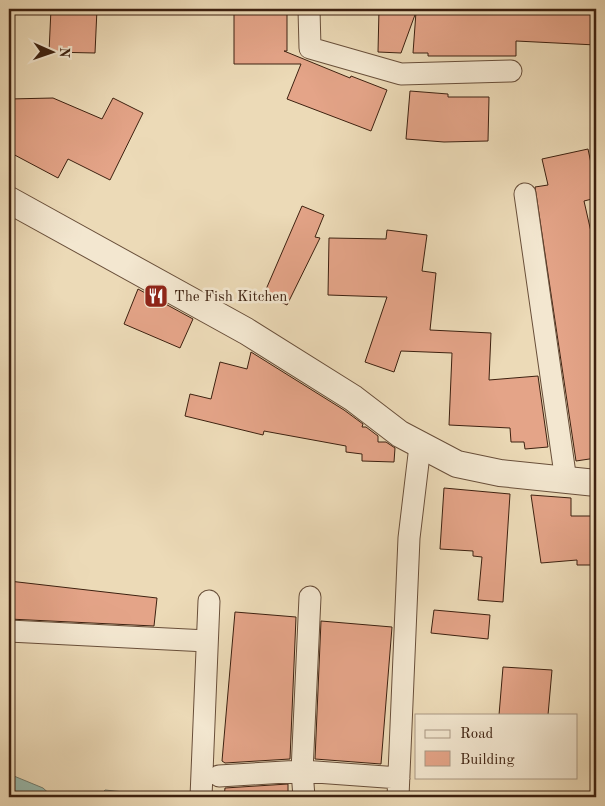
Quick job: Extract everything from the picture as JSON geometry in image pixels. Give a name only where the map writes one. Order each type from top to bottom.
[{"type":"street","points":[[309,9],[310,48],[401,74],[511,71]]},
{"type":"street","points":[[526,194],[566,481]]},
{"type":"street","points":[[9,200],[246,331],[353,398],[420,446],[458,464],[500,473],[596,483]]},
{"type":"street","points":[[219,776],[302,771],[399,788],[408,538],[420,446]]},
{"type":"street","points":[[304,797],[302,771],[310,597]]},
{"type":"street","points":[[201,797],[209,601]]},
{"type":"street","points":[[9,631],[207,641]]},
{"type":"shaded area","points":[[9,774],[43,788],[53,797],[9,797]]},
{"type":"shaded area","points":[[105,790],[153,795],[154,797],[98,797]]},
{"type":"building","points":[[51,9],[97,9],[95,53],[49,52]]},
{"type":"building","points":[[234,9],[287,9],[287,51],[284,51],[350,78],[351,76],[387,90],[371,131],[287,99],[301,64],[234,64]]},
{"type":"building","points":[[379,9],[568,9],[568,11],[596,13],[596,45],[516,41],[516,56],[428,56],[428,53],[413,53],[416,12],[401,53],[378,52]]},
{"type":"building","points":[[410,91],[448,94],[448,97],[489,97],[488,141],[444,142],[406,139]]},
{"type":"building","points":[[53,98],[102,119],[113,98],[143,113],[110,180],[68,159],[58,178],[9,152],[9,99]]},
{"type":"building","points":[[588,149],[596,187],[596,198],[584,201],[596,254],[596,458],[576,461],[535,187],[548,185],[542,159]]},
{"type":"building","points":[[302,206],[324,215],[315,237],[320,238],[287,305],[264,294]]},
{"type":"building","points":[[387,230],[427,235],[422,271],[436,273],[430,330],[491,333],[489,380],[538,376],[548,447],[525,449],[524,442],[511,442],[510,428],[449,425],[452,353],[401,351],[394,372],[365,362],[387,297],[328,295],[329,238],[386,239]]},
{"type":"building","points":[[138,289],[193,319],[180,348],[124,324]]},
{"type":"building","points":[[251,352],[344,410],[363,424],[362,427],[366,427],[378,436],[378,442],[386,442],[395,448],[394,462],[362,461],[362,454],[346,452],[346,446],[264,431],[263,435],[185,416],[190,394],[211,399],[220,362],[247,369]]},
{"type":"building","points":[[444,488],[510,494],[503,602],[478,600],[482,557],[473,556],[473,551],[440,549]]},
{"type":"building","points":[[531,495],[571,498],[571,516],[596,516],[596,565],[577,565],[577,560],[541,563]]},
{"type":"building","points":[[9,581],[157,598],[154,626],[9,619]]},
{"type":"building","points":[[434,610],[490,615],[488,639],[431,633]]},
{"type":"building","points":[[235,612],[296,617],[290,759],[225,763],[222,761]]},
{"type":"building","points":[[321,621],[392,627],[381,764],[315,759]]},
{"type":"building","points":[[503,667],[552,670],[548,714],[499,714]]},
{"type":"building","points":[[288,784],[288,797],[224,797],[225,788]]},
{"type":"place","name":"The Fish Kitchen","points":[[156,296]]}]
